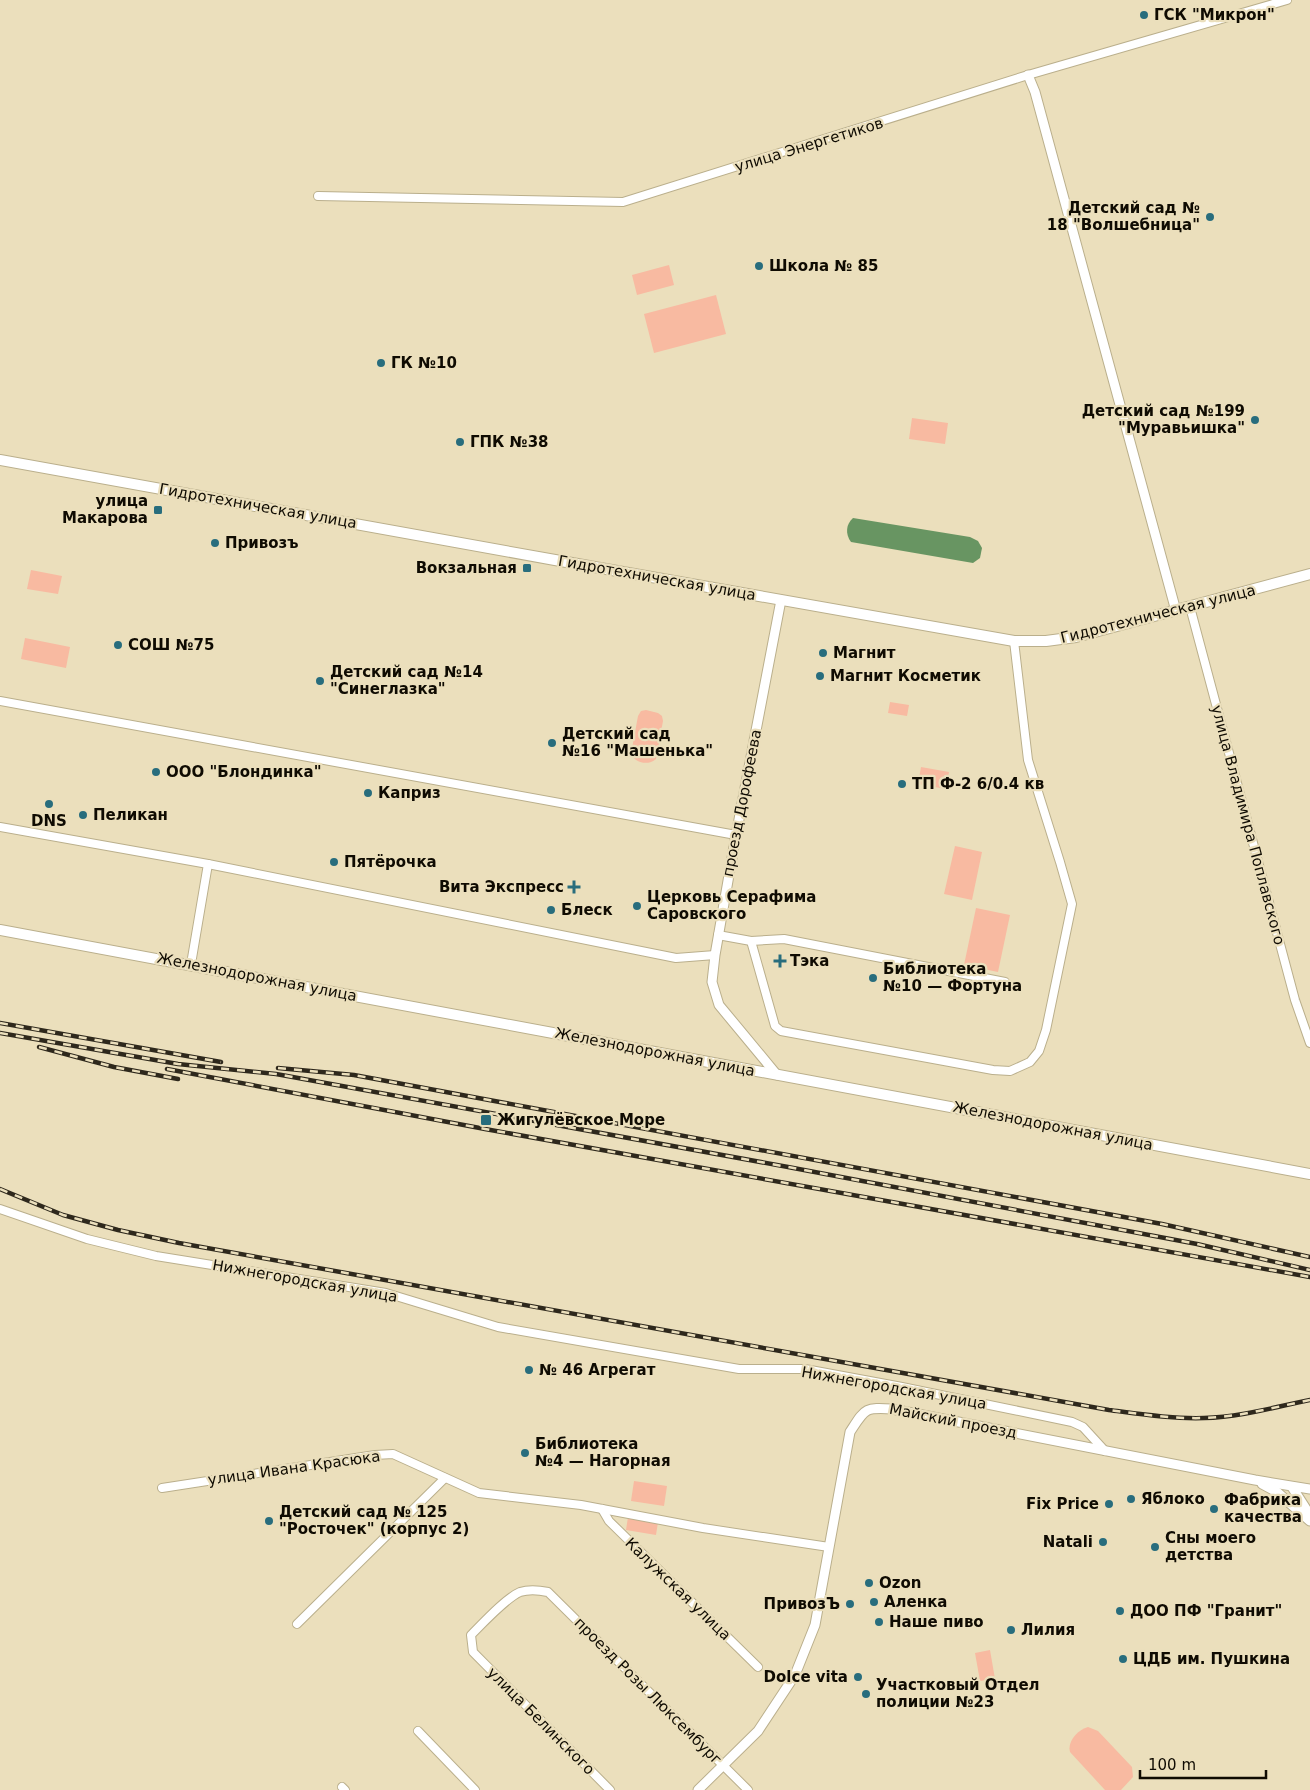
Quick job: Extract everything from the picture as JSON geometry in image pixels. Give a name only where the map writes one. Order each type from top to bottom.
[{"type":"main road","name":"Гидротехническая улица","points":[[0,460],[1014,641],[1046,641],[1076,638],[1310,574]]},
{"type":"main road","name":"Железнодорожная улица","points":[[0,930],[191,964],[1310,1174]]},
{"type":"street","name":"улица Энергетиков","points":[[318,196],[623,202],[1028,75],[1287,0]]},
{"type":"street","points":[[1028,75],[1035,92],[1082,260],[1176,611]]},
{"type":"street","name":"проезд Дорофеева","points":[[776,1075],[719,1004],[712,982],[718,935],[736,835],[781,600]]},
{"type":"street","name":"улица Владимира Поплавского","points":[[1190,607],[1295,1000],[1310,1043]]},
{"type":"street","points":[[751,941],[775,1026],[781,1030],[993,1070],[1010,1071],[1030,1062],[1039,1051],[1046,1030],[1072,904],[1028,760],[1014,641]]},
{"type":"street","points":[[0,701],[736,835]]},
{"type":"street","points":[[0,827],[208,864],[676,958],[715,955]]},
{"type":"street","points":[[191,964],[208,864]]},
{"type":"street","points":[[718,935],[751,941],[784,939],[1005,982]]},
{"type":"street","name":"Нижнегородская улица","points":[[0,1209],[87,1239],[156,1256],[386,1293],[498,1327],[739,1369],[804,1369],[1072,1422],[1084,1427],[1105,1451]]},
{"type":"street","name":"Майский проезд","points":[[698,1790],[758,1731],[795,1676],[815,1625],[850,1432],[862,1412],[872,1408],[892,1409],[1105,1451]]},
{"type":"street","points":[[1105,1451],[1310,1489]]},
{"type":"street","name":"улица Ивана Красюка","points":[[162,1488],[376,1455],[394,1454],[479,1492],[581,1505],[703,1528],[829,1547]]},
{"type":"street","points":[[297,1624],[446,1478]]},
{"type":"street","points":[[1255,1480],[1278,1492],[1310,1521]]},
{"type":"street","points":[[1292,1487],[1310,1516]]},
{"type":"street","name":"Калужская улица","points":[[602,1509],[609,1521],[758,1667]]},
{"type":"street","name":"проезд Розы Люксембург","points":[[473,1652],[471,1635],[496,1610],[519,1592],[537,1589],[548,1592],[748,1790]]},
{"type":"street","name":"улица Белинского","points":[[473,1652],[610,1790]]},
{"type":"street","points":[[418,1731],[475,1790]]},
{"type":"shaded area","points":[[669,265],[674,285],[637,295],[632,275]]},
{"type":"shaded area","points":[[716,295],[726,334],[654,353],[644,314]]},
{"type":"shaded area","points":[[912,418],[948,423],[945,444],[909,439]]},
{"type":"shaded area","points":[[853,518],[970,537],[978,541],[982,548],[980,558],[973,563],[851,542],[847,529]]},
{"type":"shaded area","points":[[31,570],[62,576],[58,594],[27,589]]},
{"type":"shaded area","points":[[25,638],[70,647],[66,668],[21,659]]},
{"type":"shaded area","points":[[890,702],[909,705],[907,716],[888,713]]},
{"type":"shaded area","points":[[646,710],[658,713],[662,716],[663,721],[656,759],[646,763],[635,760],[631,754],[638,716],[641,711]]},
{"type":"shaded area","points":[[921,767],[949,772],[946,789],[918,784]]},
{"type":"shaded area","points":[[955,846],[982,852],[972,900],[944,894]]},
{"type":"shaded area","points":[[976,908],[1010,915],[998,972],[964,965]]},
{"type":"shaded area","points":[[634,1481],[667,1486],[664,1506],[631,1501]]},
{"type":"shaded area","points":[[628,1517],[658,1522],[656,1535],[626,1530]]},
{"type":"shaded area","points":[[990,1650],[995,1679],[980,1681],[975,1653]]},
{"type":"shaded area","points":[[1088,1727],[1098,1731],[1132,1767],[1133,1777],[1121,1790],[1105,1790],[1070,1752],[1070,1744],[1074,1736]]},
{"type":"railway","points":[[0,1023],[221,1062]]},
{"type":"railway","points":[[0,1033],[178,1064],[276,1074],[1197,1244],[1310,1270]]},
{"type":"railway","points":[[39,1047],[114,1067],[178,1079]]},
{"type":"railway","points":[[278,1068],[354,1075],[1162,1224],[1310,1257]]},
{"type":"railway","points":[[167,1069],[485,1129],[1310,1277]]},
{"type":"railway","points":[[0,1189],[63,1215],[118,1230],[179,1243],[1109,1410],[1144,1415],[1204,1418],[1244,1414],[1310,1400]]},
{"type":"place","name":"ГСК \"Микрон\"","points":[[1144,15]]},
{"type":"place","name":"Детский сад № 18 \"Волшебница\"","points":[[1210,217]]},
{"type":"place","name":"Школа № 85","points":[[759,266]]},
{"type":"place","name":"ГК №10","points":[[381,363]]},
{"type":"place","name":"Детский сад №199 \"Муравьишка\"","points":[[1255,420]]},
{"type":"place","name":"ГПК №38","points":[[460,442]]},
{"type":"place","name":"улица Макарова","points":[[158,510]]},
{"type":"place","name":"Привозъ","points":[[215,543]]},
{"type":"place","name":"Вокзальная","points":[[527,568]]},
{"type":"place","name":"СОШ №75","points":[[118,645]]},
{"type":"place","name":"Магнит","points":[[823,653]]},
{"type":"place","name":"Магнит Косметик","points":[[820,676]]},
{"type":"place","name":"Детский сад №14 \"Синеглазка\"","points":[[320,681]]},
{"type":"place","name":"Детский сад №16 \"Машенька\"","points":[[552,743]]},
{"type":"place","name":"ООО \"Блондинка\"","points":[[156,772]]},
{"type":"place","name":"ТП Ф-2 6/0.4 кв","points":[[902,784]]},
{"type":"place","name":"Каприз","points":[[368,793]]},
{"type":"place","name":"DNS","points":[[49,804]]},
{"type":"place","name":"Пеликан","points":[[83,815]]},
{"type":"place","name":"Пятёрочка","points":[[334,862]]},
{"type":"place","name":"Вита Экспресс","points":[[574,887]]},
{"type":"place","name":"Церковь Серафима Саровского","points":[[637,906]]},
{"type":"place","name":"Блеск","points":[[551,910]]},
{"type":"place","name":"Тэка","points":[[780,961]]},
{"type":"place","name":"Библиотека №10 — Фортуна","points":[[873,978]]},
{"type":"place","name":"Жигулёвское Море","points":[[486,1120]]},
{"type":"place","name":"№ 46 Агрегат","points":[[529,1370]]},
{"type":"place","name":"Библиотека №4 — Нагорная","points":[[525,1453]]},
{"type":"place","name":"Яблоко","points":[[1131,1499]]},
{"type":"place","name":"Fix Price","points":[[1109,1504]]},
{"type":"place","name":"Фабрика качества","points":[[1214,1509]]},
{"type":"place","name":"Детский сад № 125 \"Росточек\" (корпус 2)","points":[[269,1521]]},
{"type":"place","name":"Natali","points":[[1103,1542]]},
{"type":"place","name":"Сны моего детства","points":[[1155,1547]]},
{"type":"place","name":"Ozon","points":[[869,1583]]},
{"type":"place","name":"Аленка","points":[[874,1602]]},
{"type":"place","name":"ПривозЪ","points":[[850,1604]]},
{"type":"place","name":"ДОО ПФ \"Гранит\"","points":[[1120,1611]]},
{"type":"place","name":"Наше пиво","points":[[879,1622]]},
{"type":"place","name":"Лилия","points":[[1011,1630]]},
{"type":"place","name":"ЦДБ им. Пушкина","points":[[1123,1659]]},
{"type":"place","name":"Dolce vita","points":[[858,1677]]},
{"type":"place","name":"Участковый Отдел полиции №23","points":[[866,1694]]}]
